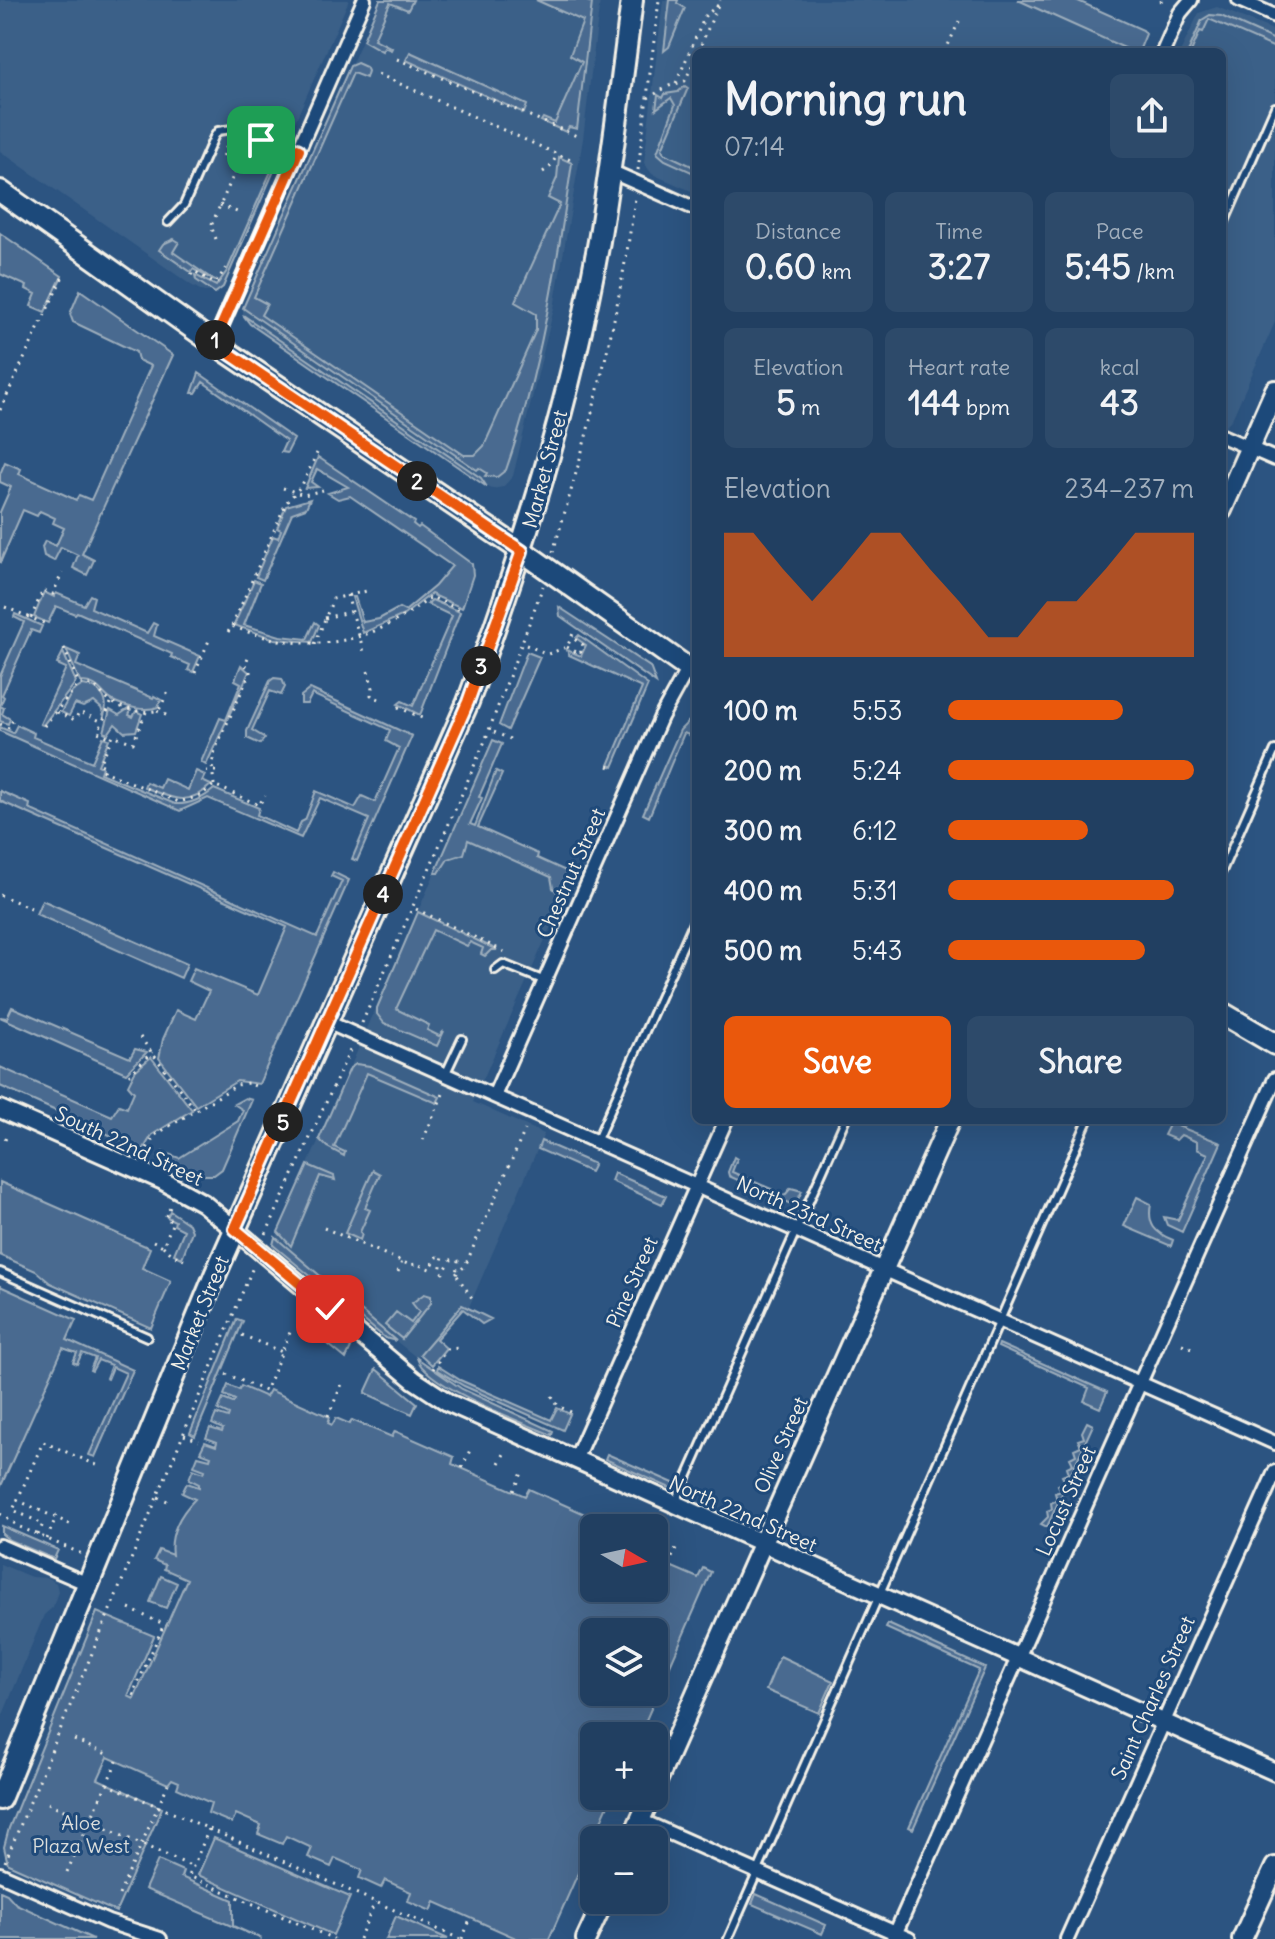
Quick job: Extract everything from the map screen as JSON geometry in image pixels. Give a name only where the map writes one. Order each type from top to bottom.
[{"type":"main road","name":"Market Street","points":[[0,1799],[235,1229],[468,702],[522,551],[554,440],[598,243],[632,0]]},
{"type":"main road","points":[[0,191],[214,343],[522,551],[692,671]]},
{"type":"main road","points":[[1226,501],[1275,390]]},
{"type":"main road","points":[[1226,1015],[1275,1044]]},
{"type":"main road","name":"Olive Street","points":[[668,1756],[948,1124]]},
{"type":"main road","points":[[637,1826],[645,1810]]},
{"type":"main road","points":[[1242,1939],[1275,1867]]},
{"type":"main road","points":[[586,1939],[598,1914]]},
{"type":"street","points":[[214,343],[364,0]]},
{"type":"street","points":[[1165,48],[1180,13],[1191,0]]},
{"type":"street","points":[[1239,0],[1275,16]]},
{"type":"street","points":[[610,171],[692,207]]},
{"type":"street","points":[[1226,438],[1275,459]]},
{"type":"street","name":"Chestnut Street","points":[[494,1096],[661,717],[692,671]]},
{"type":"street","name":"North 23rd Street","points":[[327,1022],[1275,1443]]},
{"type":"street","name":"Locust Street","points":[[895,1936],[1275,1079]]},
{"type":"street","name":"South 22nd Street","points":[[0,1109],[163,1181],[203,1203],[235,1229]]},
{"type":"street","name":"Pine Street","points":[[575,1460],[724,1124]]},
{"type":"street","name":"North 22nd Street","points":[[235,1229],[430,1392],[472,1415],[1275,1772]]},
{"type":"street","name":"Saint Charles Street","points":[[1067,1939],[1275,1472]]},
{"type":"street","points":[[0,1546],[88,1584]]},
{"type":"street","points":[[640,1820],[895,1936],[909,1939]]},
{"type":"street","points":[[0,1874],[119,1933],[160,1939]]},
{"type":"lane","points":[[1226,219],[1275,107]]},
{"type":"lane","points":[[168,222],[184,205],[218,131],[232,129],[261,140],[275,139],[299,150]]},
{"type":"lane","points":[[1226,862],[1275,750]]},
{"type":"lane","points":[[596,1142],[692,925]]},
{"type":"lane","points":[[495,970],[503,964],[510,965],[545,981]]},
{"type":"lane","points":[[445,1075],[462,1039]]},
{"type":"lane","points":[[674,1505],[843,1124]]},
{"type":"lane","points":[[728,1939],[1086,1124]]},
{"type":"lane","points":[[0,1272],[147,1337]]},
{"type":"path","points":[[700,48],[719,2]]},
{"type":"path","points":[[676,83],[707,13],[719,2]]},
{"type":"path","points":[[947,48],[961,17]]},
{"type":"path","points":[[397,59],[579,137]]},
{"type":"path","points":[[648,98],[685,81],[692,65]]},
{"type":"path","points":[[378,74],[575,162]]},
{"type":"path","points":[[229,133],[229,143],[223,157],[238,164]]},
{"type":"path","points":[[216,239],[211,226],[251,136]]},
{"type":"path","points":[[543,172],[558,154]]},
{"type":"path","points":[[220,205],[242,214]]},
{"type":"path","points":[[191,275],[194,271],[215,284],[226,268]]},
{"type":"path","points":[[0,410],[64,274]]},
{"type":"path","points":[[228,632],[286,503],[302,485],[317,453]]},
{"type":"path","points":[[283,488],[304,495],[323,490]]},
{"type":"path","points":[[31,618],[43,590],[53,594],[62,573]]},
{"type":"path","points":[[253,578],[262,582]]},
{"type":"path","points":[[315,644],[333,599],[348,598],[371,590]]},
{"type":"path","points":[[232,626],[283,643],[315,644],[359,634],[399,620],[431,597],[463,611]]},
{"type":"path","points":[[348,598],[364,652]]},
{"type":"path","points":[[5,607],[48,625]]},
{"type":"path","points":[[325,618],[352,611]]},
{"type":"path","points":[[526,645],[548,654],[557,652],[567,647],[575,629]]},
{"type":"path","points":[[567,647],[580,654],[583,645],[571,637]]},
{"type":"path","points":[[195,673],[210,638]]},
{"type":"path","points":[[64,648],[79,684]]},
{"type":"path","points":[[214,785],[215,750],[250,673],[245,665],[249,655]]},
{"type":"path","points":[[370,676],[371,695],[379,699]]},
{"type":"path","points":[[79,684],[97,687],[111,703],[146,712],[157,711],[168,716]]},
{"type":"path","points":[[44,726],[79,684]]},
{"type":"path","points":[[157,711],[168,692]]},
{"type":"path","points":[[111,703],[98,732],[112,738]]},
{"type":"path","points":[[398,707],[422,718]]},
{"type":"path","points":[[57,712],[75,720],[79,712],[103,722]]},
{"type":"path","points":[[146,712],[133,743],[113,735],[100,764],[105,766],[103,771],[179,802],[200,796],[214,785]]},
{"type":"path","points":[[0,724],[9,728],[13,720]]},
{"type":"path","points":[[494,732],[510,739]]},
{"type":"path","points":[[608,766],[614,769]]},
{"type":"path","points":[[206,771],[220,771]]},
{"type":"path","points":[[214,785],[259,805],[265,795]]},
{"type":"path","points":[[0,895],[31,908]]},
{"type":"path","points":[[416,909],[515,957]]},
{"type":"path","points":[[140,1037],[196,1111]]},
{"type":"path","points":[[129,1075],[152,1052]]},
{"type":"path","points":[[142,1156],[155,1135],[237,1085],[248,1083],[260,1088]]},
{"type":"path","points":[[423,1140],[443,1094]]},
{"type":"path","points":[[456,1274],[465,1266],[525,1130]]},
{"type":"path","points":[[265,1237],[281,1200]]},
{"type":"path","points":[[163,1246],[173,1222],[165,1218],[170,1207]]},
{"type":"path","points":[[324,1228],[430,1269],[437,1257],[443,1256],[440,1271],[443,1273],[453,1258],[458,1261],[456,1274],[472,1298]]},
{"type":"path","points":[[153,1241],[184,1260]]},
{"type":"path","points":[[398,1272],[403,1260]]},
{"type":"path","points":[[6,1860],[250,1274]]},
{"type":"path","points":[[226,1374],[267,1391],[291,1330]]},
{"type":"path","points":[[242,1335],[282,1352]]},
{"type":"path","points":[[1182,1344],[1196,1350]]},
{"type":"path","points":[[433,1369],[447,1349],[460,1348]]},
{"type":"path","points":[[328,1416],[342,1384]]},
{"type":"path","points":[[552,1396],[558,1406],[573,1413]]},
{"type":"path","points":[[183,1434],[199,1441]]},
{"type":"path","points":[[38,1535],[43,1524],[13,1510],[43,1442],[80,1461],[99,1466]]},
{"type":"path","points":[[462,1468],[470,1450]]},
{"type":"path","points":[[499,1463],[504,1454]]},
{"type":"path","points":[[514,1491],[522,1473]]},
{"type":"path","points":[[157,1497],[172,1503]]},
{"type":"path","points":[[17,1500],[74,1526]]},
{"type":"path","points":[[47,1539],[58,1512]]},
{"type":"path","points":[[0,1514],[77,1552]]},
{"type":"path","points":[[669,1565],[678,1543]]},
{"type":"path","points":[[116,1569],[125,1573]]},
{"type":"path","points":[[129,1609],[165,1625],[135,1695]]},
{"type":"path","points":[[74,1740],[109,1755]]},
{"type":"path","points":[[67,1872],[117,1761]]},
{"type":"path","points":[[107,1784],[461,1939],[471,1918]]},
{"type":"path","points":[[119,1895],[168,1784]]},
{"type":"path","points":[[48,1803],[193,1867]]},
{"type":"path","points":[[209,1829],[189,1876],[334,1939]]},
{"type":"path","points":[[359,1939],[375,1902]]},
{"type":"shaded area","points":[[0,0],[349,0],[220,291],[204,292],[191,285],[0,151]]},
{"type":"shaded area","points":[[380,0],[600,0],[583,139],[554,308],[513,476],[503,487],[492,489],[484,485],[250,324],[243,315],[243,308]]},
{"type":"shaded area","points":[[663,0],[1024,0],[1132,48],[692,48],[692,191],[652,174],[644,163]]},
{"type":"shaded area","points":[[1217,7],[1275,31],[1275,322],[1232,419],[1226,425],[1226,48],[1182,48],[1199,13]]},
{"type":"shaded area","points":[[456,824],[574,874],[473,1102],[544,1134],[469,1307],[462,1305],[417,1358],[396,1341],[385,1338],[273,1245]]},
{"type":"shaded area","points":[[0,1564],[31,1577],[48,1578],[56,1583],[58,1591],[53,1607],[44,1615],[0,1722]]},
{"type":"green space","points":[[380,0],[413,0],[408,10],[390,3],[374,39],[391,50],[384,47],[382,51],[363,40]]},
{"type":"green space","points":[[536,0],[584,0],[592,3],[577,129],[569,127],[566,132],[541,121],[543,118],[555,123],[582,62],[570,55],[583,21]]},
{"type":"green space","points":[[670,0],[678,0],[677,3],[685,8],[669,47],[664,51]]},
{"type":"green space","points":[[1018,0],[1076,0],[1143,30],[1146,34],[1140,48],[1125,48]]},
{"type":"green space","points":[[1210,15],[1221,16],[1275,40],[1275,48],[1209,19],[1193,48],[1190,48],[1202,20]]},
{"type":"green space","points":[[410,52],[527,105],[524,113],[406,60]]},
{"type":"green space","points":[[357,63],[366,67],[366,78],[353,73],[254,297],[267,304],[261,315],[464,455],[475,455],[484,446],[536,330],[536,314],[515,302],[560,204],[548,198],[557,178],[559,157],[572,163],[553,279],[529,395],[506,470],[497,477],[485,476],[487,473],[479,468],[477,470],[243,308],[350,66]]},
{"type":"green space","points":[[685,86],[688,88],[662,149],[664,153],[692,166],[692,172],[657,153],[675,105],[671,98],[656,109],[658,95],[663,98],[665,94],[678,92]]},
{"type":"green space","points":[[279,153],[281,155],[223,287],[215,293],[196,280],[195,275],[216,286],[227,271]]},
{"type":"green space","points":[[0,233],[62,276],[45,312],[31,306],[36,294],[26,289],[27,286],[0,274]]},
{"type":"green space","points":[[174,239],[179,242],[173,252],[215,281],[193,269],[191,272],[159,250],[163,244]]},
{"type":"green space","points":[[80,290],[173,355],[82,554],[94,560],[87,575],[73,568],[78,555],[61,547],[54,561],[44,556],[42,547],[45,541],[56,546],[64,528],[53,523],[55,518],[40,511],[37,516],[23,510],[0,563],[0,512],[11,487],[0,482],[5,462],[21,469],[19,474],[76,500],[79,495],[91,500],[151,366],[138,360],[136,352],[73,322],[70,314]]},
{"type":"green space","points":[[243,315],[481,478],[487,487],[250,324]]},
{"type":"green space","points":[[199,373],[294,439],[287,453],[281,452],[286,441],[203,382],[196,393],[192,393]]},
{"type":"green space","points":[[318,457],[472,564],[473,575],[462,608],[431,594],[404,615],[363,633],[352,597],[355,597],[363,622],[379,619],[399,608],[405,611],[435,586],[452,566],[350,496],[338,499],[328,493],[348,487],[317,469],[311,482],[318,487],[305,488]]},
{"type":"green space","points":[[310,499],[306,508],[292,513],[263,580],[256,577],[273,536],[278,538],[281,530],[277,528],[286,506]]},
{"type":"green space","points":[[254,580],[261,583],[244,625],[280,636],[307,639],[315,622],[319,625],[312,642],[275,639],[234,625]]},
{"type":"green space","points":[[44,592],[54,597],[56,593],[84,605],[90,595],[94,597],[91,608],[147,633],[153,623],[157,625],[154,636],[200,656],[193,672],[188,670],[190,665],[171,657],[172,654],[77,612],[75,614],[56,606],[48,623],[34,617]]},
{"type":"green space","points":[[432,600],[460,612],[420,715],[398,704],[402,701],[413,706],[452,616],[427,604]]},
{"type":"green space","points":[[559,607],[650,667],[656,683],[560,616]]},
{"type":"green space","points":[[15,614],[42,626],[39,633],[31,630],[0,706],[0,676],[24,622],[14,617]]},
{"type":"green space","points":[[579,635],[648,685],[613,767],[609,765],[642,688],[569,655],[567,650],[581,656],[586,645],[576,638]]},
{"type":"green space","points":[[66,649],[80,655],[76,665],[154,696],[161,700],[158,707],[142,709],[123,705],[92,684],[80,682]]},
{"type":"green space","points":[[63,652],[76,682],[43,725],[40,724],[66,668],[57,664]]},
{"type":"green space","points":[[527,652],[540,657],[508,730],[499,725]]},
{"type":"green space","points":[[241,665],[249,672],[206,765],[201,762],[220,718],[226,720],[241,683],[235,680]]},
{"type":"green space","points":[[274,678],[282,679],[285,687],[281,695],[270,691],[252,730],[265,738],[260,744],[247,738],[247,731]]},
{"type":"green space","points":[[83,685],[94,688],[102,695],[106,704],[104,716],[94,702],[83,707],[75,704],[69,716],[61,712],[72,692]]},
{"type":"green space","points":[[310,689],[412,736],[357,861],[352,859],[369,819],[320,798],[301,838],[208,798],[180,811],[0,731],[0,727],[13,733],[17,725],[34,733],[33,737],[92,762],[103,737],[109,739],[98,765],[102,767],[100,773],[175,804],[196,800],[214,789],[259,808],[257,815],[296,833],[305,820],[316,791],[355,808],[362,796],[375,802],[399,748],[386,741],[390,730],[312,694],[307,704],[301,704],[301,696]]},
{"type":"green space","points":[[0,706],[4,708],[2,714],[10,719],[8,724],[0,721]]},
{"type":"green space","points":[[128,709],[133,717],[136,711],[142,714],[136,731],[124,732],[115,724],[108,734],[104,732],[110,710],[119,715]]},
{"type":"green space","points":[[692,721],[692,736],[684,733],[649,817],[643,814],[680,730]]},
{"type":"green space","points":[[493,740],[502,744],[470,824],[475,826],[496,771],[502,774],[478,827],[538,854],[537,858],[568,872],[558,893],[553,888],[551,877],[468,840],[464,854],[448,859],[439,873],[435,873]]},
{"type":"green space","points":[[196,771],[205,775],[202,781],[211,785],[194,797],[179,799],[144,787],[146,782],[160,788],[164,779],[188,790]]},
{"type":"green space","points":[[0,791],[30,804],[29,809],[317,937],[342,881],[331,876],[333,872],[349,880],[259,1084],[237,1081],[196,1106],[159,1058],[163,1039],[176,1010],[196,1019],[209,991],[188,981],[194,968],[258,995],[287,927],[0,801]]},
{"type":"green space","points":[[42,900],[187,964],[181,978],[36,914]]},
{"type":"green space","points":[[418,912],[497,950],[491,950],[485,956],[481,954],[483,948],[470,942],[467,946],[433,930],[396,1009],[429,1025],[427,1030],[439,1036],[444,1031],[437,1046],[384,1023],[377,1014]]},
{"type":"green space","points":[[12,1007],[130,1058],[135,1049],[147,1052],[126,1073],[0,1017],[7,1018]]},
{"type":"green space","points":[[151,1057],[192,1110],[152,1135],[143,1150],[0,1086],[0,1067],[112,1116],[119,1105],[127,1108],[134,1092],[128,1085],[135,1071]]},
{"type":"green space","points":[[356,1064],[370,1066],[440,1097],[437,1103],[367,1073],[334,1147],[345,1152],[344,1156],[319,1139],[350,1068]]},
{"type":"green space","points":[[245,1098],[252,1100],[222,1169],[214,1175],[200,1175],[158,1157],[163,1152],[179,1158],[238,1121],[243,1110],[234,1104]]},
{"type":"green space","points":[[1170,1124],[1173,1124],[1221,1143],[1182,1232],[1167,1225],[1164,1217],[1178,1220],[1208,1154],[1197,1149],[1197,1142],[1181,1135],[1176,1140],[1164,1135]]},
{"type":"green space","points":[[541,1141],[594,1164],[590,1172],[538,1149]]},
{"type":"green space","points":[[734,1157],[737,1159],[732,1172],[785,1195],[791,1188],[802,1191],[795,1206],[729,1176]]},
{"type":"green space","points":[[308,1165],[334,1176],[335,1180],[320,1176],[291,1246],[278,1232]]},
{"type":"green space","points":[[373,1170],[380,1174],[365,1208],[370,1210],[360,1232],[360,1240],[345,1233]]},
{"type":"green space","points":[[614,1173],[666,1196],[662,1204],[611,1181]]},
{"type":"green space","points":[[0,1182],[150,1248],[142,1268],[171,1281],[151,1328],[50,1283],[36,1271],[0,1255]]},
{"type":"green space","points":[[1137,1197],[1151,1204],[1151,1223],[1157,1231],[1173,1240],[1171,1246],[1124,1226]]},
{"type":"green space","points":[[170,1211],[189,1224],[192,1231],[182,1258],[174,1254],[184,1230],[167,1217]]},
{"type":"green space","points":[[275,1237],[396,1341],[385,1338],[273,1245]]},
{"type":"green space","points":[[0,1286],[76,1320],[67,1340],[133,1370],[95,1457],[89,1455],[126,1373],[113,1367],[108,1379],[111,1365],[98,1360],[92,1371],[95,1358],[82,1353],[77,1364],[73,1362],[77,1353],[63,1348],[0,1488]]},
{"type":"green space","points":[[424,1294],[431,1296],[431,1303],[402,1339],[385,1325],[396,1312],[411,1323],[419,1312],[412,1303]]},
{"type":"green space","points":[[462,1305],[491,1319],[482,1324],[463,1309],[436,1339],[446,1348],[432,1365],[420,1354]]},
{"type":"green space","points":[[305,1310],[351,1348],[346,1359],[300,1321]]},
{"type":"green space","points":[[237,1319],[243,1321],[195,1436],[190,1433]]},
{"type":"green space","points":[[999,1344],[1107,1392],[1100,1408],[1084,1401],[1089,1388],[998,1347]]},
{"type":"green space","points":[[417,1358],[462,1389],[553,1431],[552,1435],[455,1391],[424,1369]]},
{"type":"green space","points":[[438,1366],[460,1380],[551,1420],[557,1408],[570,1414],[563,1430],[464,1386],[437,1370]]},
{"type":"green space","points":[[376,1369],[417,1403],[412,1414],[365,1393]]},
{"type":"green space","name":"Aloe Plaza West","points":[[228,1385],[239,1390],[241,1386],[266,1397],[270,1390],[330,1417],[328,1423],[332,1425],[336,1418],[350,1424],[352,1420],[392,1437],[395,1431],[454,1457],[452,1464],[525,1496],[529,1489],[585,1514],[580,1514],[580,1602],[668,1602],[668,1565],[698,1578],[703,1568],[711,1572],[668,1670],[668,1618],[580,1618],[580,1706],[652,1706],[645,1722],[580,1722],[580,1810],[606,1810],[599,1826],[580,1826],[580,1869],[549,1939],[518,1939],[435,1902],[431,1911],[408,1901],[411,1892],[385,1880],[381,1888],[359,1878],[362,1870],[335,1858],[331,1867],[308,1857],[312,1848],[286,1836],[282,1844],[258,1834],[261,1825],[236,1814],[232,1823],[208,1813],[211,1803],[177,1788],[179,1782],[172,1779],[168,1784],[108,1757],[98,1779],[162,1808],[116,1912],[8,1864],[4,1847],[9,1828],[97,1612],[154,1636],[128,1696],[134,1699],[187,1579],[164,1569],[165,1565],[154,1560],[159,1550],[172,1555],[172,1540],[177,1525],[195,1499],[182,1493],[187,1483],[199,1487],[189,1479],[193,1469],[204,1473],[205,1470],[194,1466],[198,1456],[210,1459],[211,1456],[200,1452],[205,1442],[216,1446],[217,1442],[206,1438],[210,1428],[222,1432],[223,1429],[212,1424],[216,1414],[228,1418],[229,1415],[218,1410],[223,1399],[233,1403],[235,1400],[224,1395]]},
{"type":"green space","points":[[1087,1422],[1093,1425],[1047,1527],[1041,1524],[1048,1517],[1047,1511],[1052,1509],[1051,1503],[1057,1500],[1055,1493],[1061,1491],[1058,1485],[1065,1482],[1062,1476],[1069,1473],[1067,1467],[1073,1464],[1070,1458],[1076,1455],[1074,1449],[1081,1446],[1078,1440],[1084,1438],[1082,1432]]},
{"type":"green space","points":[[607,1454],[678,1485],[670,1488],[605,1459]]},
{"type":"green space","points":[[2,1526],[58,1550],[54,1559],[9,1540],[2,1534]]},
{"type":"green space","points":[[161,1576],[177,1583],[166,1608],[150,1602]]},
{"type":"green space","points":[[888,1624],[985,1668],[913,1829],[909,1827],[979,1670],[886,1628]]},
{"type":"green space","points":[[780,1656],[833,1681],[819,1713],[766,1690]]},
{"type":"green space","points":[[214,1838],[350,1897],[333,1935],[198,1875]]},
{"type":"green space","points":[[158,1860],[183,1871],[181,1877],[233,1900],[233,1926],[262,1939],[145,1889]]},
{"type":"green space","points":[[0,1891],[16,1904],[93,1939],[0,1939]]},
{"type":"green space","points":[[756,1894],[826,1925],[822,1934],[752,1904]]},
{"type":"green space","points":[[396,1916],[448,1939],[386,1939]]},
{"type":"route","points":[[261,140],[275,139],[299,150],[214,343],[522,551],[468,702],[235,1229],[330,1309]]}]
